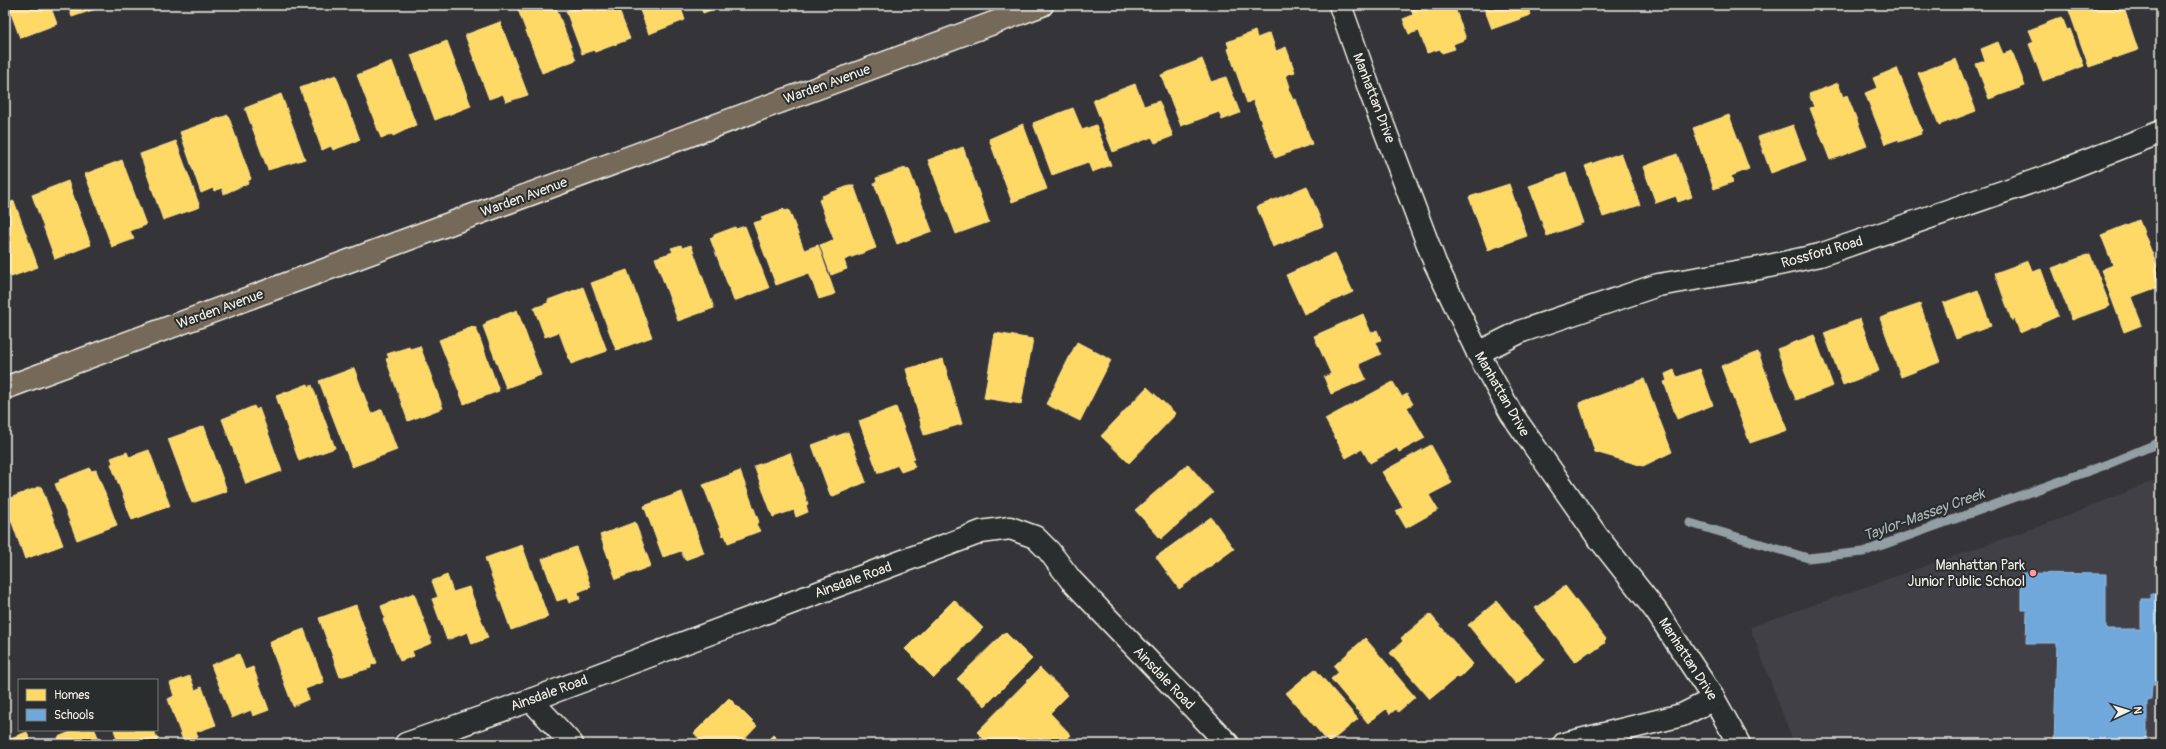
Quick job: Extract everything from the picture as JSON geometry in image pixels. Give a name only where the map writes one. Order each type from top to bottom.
[{"type":"main road","name":"Warden Avenue","points":[[5,388],[1042,5]]},
{"type":"street","name":"Manhattan Drive","points":[[1340,5],[1369,88],[1435,263],[1478,354],[1511,414],[1551,473],[1597,536],[1656,611],[1714,699],[1739,744]]},
{"type":"street","name":"Rossford Road","points":[[1478,354],[1522,331],[1658,285],[1760,268],[1820,255],[2048,176],[2161,132]]},
{"type":"street","name":"Ainsdale Road","points":[[406,744],[531,700],[981,532],[1010,528],[1035,537],[1049,551],[1071,580],[1228,744]]},
{"type":"street","points":[[1564,744],[1682,715],[1714,699]]},
{"type":"street","points":[[531,700],[572,744]]},
{"type":"shaded area","name":"Manhattan Park Junior Public School","points":[[2161,478],[2161,744],[1794,744],[1750,627],[2060,519]]},
{"type":"building: Homes","points":[[8,5],[50,5],[57,24],[20,38]]},
{"type":"building: Homes","points":[[68,5],[107,5],[72,17]]},
{"type":"building: Homes","points":[[522,5],[555,5],[576,60],[542,73],[517,7]]},
{"type":"building: Homes","points":[[577,5],[617,5],[630,39],[595,52],[594,50],[582,54],[566,11]]},
{"type":"building: Homes","points":[[638,5],[680,5],[685,20],[649,34]]},
{"type":"building: Homes","points":[[700,5],[724,5],[703,13]]},
{"type":"building: Homes","points":[[1410,5],[1454,5],[1466,39],[1453,44],[1455,49],[1442,53],[1440,49],[1427,53],[1419,31],[1409,34],[1403,19],[1413,15]]},
{"type":"building: Homes","points":[[1483,5],[1528,5],[1531,15],[1492,29]]},
{"type":"building: Homes","points":[[2067,5],[2123,5],[2138,50],[2089,67]]},
{"type":"building: Homes","points":[[2062,17],[2067,30],[2070,29],[2084,66],[2043,81],[2029,44],[2034,42],[2029,30]]},
{"type":"building: Homes","points":[[500,22],[528,95],[506,102],[503,94],[489,99],[465,35]]},
{"type":"building: Homes","points":[[1255,31],[1257,38],[1270,33],[1276,51],[1286,47],[1295,72],[1286,75],[1290,87],[1288,88],[1293,100],[1296,99],[1312,144],[1275,158],[1253,100],[1247,103],[1228,49],[1227,42]]},
{"type":"building: Homes","points":[[447,41],[471,106],[435,120],[411,55]]},
{"type":"building: Homes","points":[[1998,42],[2003,54],[2012,51],[2025,86],[1989,99],[1976,64],[1985,61],[1981,49]]},
{"type":"building: Homes","points":[[1202,59],[1211,82],[1226,77],[1240,113],[1222,120],[1219,112],[1181,126],[1161,75]]},
{"type":"building: Homes","points":[[1956,59],[1976,111],[1939,125],[1918,73]]},
{"type":"building: Homes","points":[[392,61],[416,125],[393,136],[392,134],[381,138],[357,75]]},
{"type":"building: Homes","points":[[1897,68],[1922,131],[1920,131],[1921,134],[1899,142],[1899,139],[1885,144],[1865,93],[1877,88],[1873,78]]},
{"type":"building: Homes","points":[[336,75],[360,140],[333,150],[331,146],[322,150],[300,88]]},
{"type":"building: Homes","points":[[1838,83],[1843,97],[1847,95],[1867,146],[1830,160],[1810,108],[1814,107],[1809,94]]},
{"type":"building: Homes","points":[[1135,84],[1144,106],[1159,101],[1173,136],[1155,143],[1152,137],[1113,152],[1093,100]]},
{"type":"building: Homes","points":[[281,94],[305,159],[268,170],[245,108]]},
{"type":"building: Homes","points":[[1073,108],[1082,130],[1096,125],[1111,165],[1092,172],[1088,162],[1052,175],[1033,123]]},
{"type":"building: Homes","points":[[228,115],[251,179],[248,183],[224,194],[222,188],[214,191],[213,188],[201,193],[180,132]]},
{"type":"building: Homes","points":[[1729,115],[1749,169],[1731,176],[1733,182],[1714,189],[1693,128]]},
{"type":"building: Homes","points":[[1023,124],[1047,189],[1012,202],[989,139]]},
{"type":"building: Homes","points":[[1793,125],[1806,160],[1771,173],[1758,137]]},
{"type":"building: Homes","points":[[176,141],[200,207],[163,220],[140,154]]},
{"type":"building: Homes","points":[[963,147],[989,222],[956,234],[928,160]]},
{"type":"building: Homes","points":[[1621,153],[1640,205],[1603,217],[1585,166]]},
{"type":"building: Homes","points":[[1677,154],[1692,197],[1678,202],[1676,196],[1656,203],[1643,167]]},
{"type":"building: Homes","points":[[122,160],[146,225],[130,231],[134,239],[112,247],[85,174]]},
{"type":"building: Homes","points":[[905,168],[906,170],[909,169],[932,231],[897,244],[874,183],[877,182],[876,178]]},
{"type":"building: Homes","points":[[1566,173],[1583,223],[1547,236],[1529,186]]},
{"type":"building: Homes","points":[[68,181],[91,245],[55,259],[32,195]]},
{"type":"building: Homes","points":[[1509,184],[1527,236],[1488,250],[1469,197]]},
{"type":"building: Homes","points":[[849,186],[854,186],[876,248],[844,260],[847,269],[831,275],[820,245],[834,240],[819,200],[823,198],[822,196]]},
{"type":"building: Homes","points":[[1307,186],[1323,226],[1273,247],[1257,207]]},
{"type":"building: Homes","points":[[14,201],[38,267],[11,277],[9,273],[5,274],[5,204]]},
{"type":"building: Homes","points":[[784,209],[784,211],[789,210],[804,250],[818,245],[835,294],[819,299],[809,273],[776,285],[753,223],[763,220],[761,217]]},
{"type":"building: Homes","points":[[2139,220],[2161,276],[2161,286],[2131,297],[2142,325],[2124,332],[2101,270],[2113,265],[2101,235]]},
{"type":"building: Homes","points":[[745,226],[769,288],[734,301],[710,238],[735,227],[736,229]]},
{"type":"building: Homes","points":[[681,245],[682,248],[691,245],[714,308],[678,321],[655,258],[673,252],[671,248]]},
{"type":"building: Homes","points":[[1335,253],[1353,292],[1304,314],[1286,275]]},
{"type":"building: Homes","points":[[2090,254],[2110,306],[2072,320],[2052,268]]},
{"type":"building: Homes","points":[[2028,261],[2033,272],[2041,269],[2058,316],[2020,333],[2015,319],[2012,321],[1995,273]]},
{"type":"building: Homes","points":[[627,270],[652,337],[616,350],[591,283]]},
{"type":"building: Homes","points":[[583,287],[607,351],[571,364],[559,332],[545,337],[534,308],[548,303],[548,300]]},
{"type":"building: Homes","points":[[1978,290],[1991,326],[1956,339],[1943,303]]},
{"type":"building: Homes","points":[[1920,304],[1940,362],[1901,377],[1880,318]]},
{"type":"building: Homes","points":[[517,310],[541,375],[506,388],[483,326],[487,324],[486,322]]},
{"type":"building: Homes","points":[[1363,314],[1371,333],[1377,330],[1381,340],[1376,342],[1381,354],[1359,364],[1366,379],[1331,394],[1324,377],[1331,374],[1314,336]]},
{"type":"building: Homes","points":[[1860,319],[1879,371],[1843,385],[1824,333]]},
{"type":"building: Homes","points":[[472,327],[476,328],[499,391],[464,404],[439,340]]},
{"type":"building: Homes","points":[[995,333],[1033,339],[1021,404],[984,398]]},
{"type":"building: Homes","points":[[1814,335],[1833,386],[1796,400],[1777,349]]},
{"type":"building: Homes","points":[[1077,342],[1111,360],[1080,421],[1046,404]]},
{"type":"building: Homes","points":[[420,346],[443,408],[408,421],[386,359],[389,358],[387,354],[409,347],[410,349]]},
{"type":"building: Homes","points":[[1758,352],[1787,430],[1750,443],[1721,366]]},
{"type":"building: Homes","points":[[943,359],[962,424],[924,435],[906,369]]},
{"type":"building: Homes","points":[[354,368],[371,414],[382,409],[397,450],[352,467],[319,381]]},
{"type":"building: Homes","points":[[1700,369],[1713,405],[1677,419],[1664,382],[1667,381],[1665,374],[1674,370],[1677,377]]},
{"type":"building: Homes","points":[[1644,379],[1672,452],[1643,466],[1595,452],[1579,403]]},
{"type":"building: Homes","points":[[1393,382],[1402,397],[1407,394],[1413,404],[1407,407],[1425,438],[1399,452],[1397,448],[1370,463],[1362,449],[1346,458],[1325,419]]},
{"type":"building: Homes","points":[[308,384],[309,387],[312,385],[335,448],[299,461],[276,396]]},
{"type":"building: Homes","points":[[1147,387],[1176,414],[1129,463],[1101,436]]},
{"type":"building: Homes","points":[[254,406],[256,410],[259,408],[282,471],[246,484],[222,419]]},
{"type":"building: Homes","points":[[896,407],[915,459],[912,460],[915,467],[901,472],[898,465],[878,473],[859,421]]},
{"type":"building: Homes","points":[[204,426],[227,491],[192,503],[168,439]]},
{"type":"building: Homes","points":[[848,432],[866,482],[831,497],[812,445]]},
{"type":"building: Homes","points":[[1431,445],[1452,483],[1429,495],[1438,510],[1406,528],[1396,511],[1403,507],[1382,472]]},
{"type":"building: Homes","points":[[149,450],[170,506],[132,520],[111,464],[113,463],[111,458],[127,452],[129,457]]},
{"type":"building: Homes","points":[[790,453],[808,504],[806,505],[808,512],[796,517],[794,510],[773,517],[754,466]]},
{"type":"building: Homes","points":[[1188,464],[1213,493],[1161,539],[1135,510]]},
{"type":"building: Homes","points":[[90,468],[91,471],[96,470],[117,525],[77,540],[55,484],[60,482],[59,480]]},
{"type":"building: Homes","points":[[740,471],[759,522],[756,524],[760,531],[728,543],[725,535],[723,536],[703,485]]},
{"type":"building: Homes","points":[[41,486],[63,545],[25,559],[5,503],[11,500],[10,498]]},
{"type":"building: Homes","points":[[682,492],[704,553],[685,560],[681,551],[663,557],[644,506]]},
{"type":"building: Homes","points":[[1211,517],[1234,549],[1179,589],[1156,557]]},
{"type":"building: Homes","points":[[635,522],[651,566],[616,579],[600,535]]},
{"type":"building: Homes","points":[[522,545],[548,617],[511,630],[485,558]]},
{"type":"building: Homes","points":[[576,547],[591,587],[578,592],[580,599],[569,603],[567,598],[557,601],[542,559]]},
{"type":"building: Homes","points":[[447,575],[453,592],[469,587],[488,638],[472,644],[468,632],[447,640],[432,599],[438,597],[432,581]]},
{"type":"building: Homes","points":[[1565,586],[1606,639],[1604,641],[1605,643],[1591,653],[1590,651],[1575,662],[1535,608]]},
{"type":"building: Homes","points":[[414,593],[432,643],[412,651],[414,656],[400,661],[383,619],[385,618],[381,606]]},
{"type":"building: Homes","points":[[954,600],[983,628],[934,678],[905,649]]},
{"type":"building: Homes","points":[[1497,601],[1545,660],[1516,684],[1468,625]]},
{"type":"building: Homes","points":[[356,605],[377,663],[371,665],[371,668],[340,677],[319,618]]},
{"type":"building: Homes","points":[[1430,614],[1473,664],[1459,678],[1457,677],[1430,699],[1390,653],[1403,641],[1401,638]]},
{"type":"building: Homes","points":[[304,629],[324,682],[305,689],[309,699],[293,706],[269,642]]},
{"type":"building: Homes","points":[[1005,632],[1032,659],[985,706],[957,679]]},
{"type":"building: Homes","points":[[1365,638],[1415,697],[1398,712],[1396,709],[1390,714],[1386,709],[1368,723],[1331,679],[1339,672],[1334,666]]},
{"type":"building: Homes","points":[[239,654],[245,670],[253,667],[269,710],[253,716],[251,710],[232,718],[211,665]]},
{"type":"building: Homes","points":[[1040,668],[1068,695],[1050,713],[1071,735],[1062,744],[989,744],[977,732]]},
{"type":"building: Homes","points":[[1315,669],[1358,719],[1329,743],[1286,693]]},
{"type":"building: Homes","points":[[190,676],[195,690],[202,687],[216,725],[196,732],[198,737],[184,743],[168,699],[174,696],[170,683]]},
{"type":"building: Homes","points":[[729,698],[757,726],[740,744],[704,744],[694,733]]},
{"type":"building: Homes","points":[[73,731],[95,731],[101,744],[61,744],[58,737]]},
{"type":"building: Homes","points":[[114,731],[154,731],[159,744],[119,744]]},
{"type":"building: Homes","points":[[27,732],[31,744],[5,744],[5,740]]},
{"type":"building: Homes","points":[[773,735],[782,744],[764,744]]},
{"type":"building: Schools","points":[[2021,573],[2106,574],[2106,629],[2141,629],[2141,599],[2151,599],[2151,594],[2161,594],[2161,685],[2152,685],[2151,700],[2147,700],[2147,744],[2054,744],[2057,643],[2026,643],[2027,610],[2021,610]]},
{"type":"waterway","name":"Taylor-Massey Creek","points":[[1690,523],[1808,558],[1863,552],[2108,464],[2161,442]]},
{"type":"place","name":"Manhattan Park Junior Public School","points":[[2033,573]]}]
